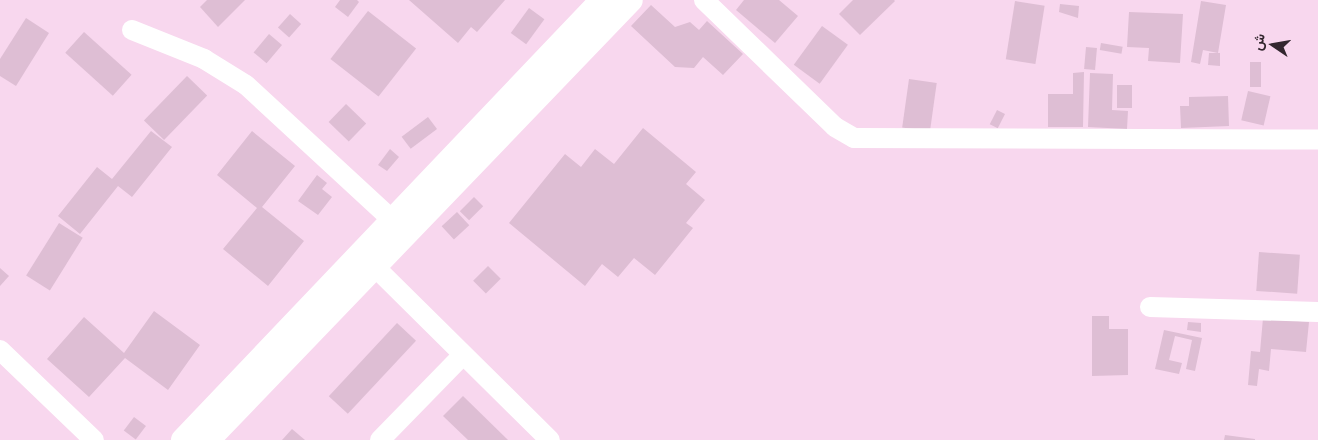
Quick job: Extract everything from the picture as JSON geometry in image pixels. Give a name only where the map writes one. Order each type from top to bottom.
[{"type":"street","points":[[208,440],[375,267],[400,228],[602,0]]},
{"type":"street","points":[[704,0],[835,127],[854,138],[1318,140]]},
{"type":"street","points":[[183,440],[400,228],[626,2]]},
{"type":"street","points":[[132,30],[204,59],[246,85],[400,228]]},
{"type":"street","points":[[375,267],[550,440]]},
{"type":"street","points":[[1150,307],[1318,312]]},
{"type":"street","points":[[0,350],[94,440]]},
{"type":"street","points":[[380,440],[463,355]]},
{"type":"building","points":[[207,0],[245,0],[218,27],[200,7]]},
{"type":"building","points":[[340,0],[357,0],[359,2],[348,17],[335,7]]},
{"type":"building","points":[[409,0],[505,0],[477,32],[471,27],[458,43]]},
{"type":"building","points":[[744,0],[779,0],[798,16],[775,43],[736,10]]},
{"type":"building","points":[[853,0],[895,1],[860,35],[839,14]]},
{"type":"building","points":[[1015,1],[1045,6],[1035,64],[1006,59]]},
{"type":"building","points":[[1201,1],[1226,5],[1218,53],[1203,50],[1200,64],[1191,62]]},
{"type":"building","points":[[1060,4],[1079,6],[1078,18],[1059,12]]},
{"type":"building","points":[[651,5],[675,27],[690,22],[699,30],[707,21],[743,54],[723,75],[703,57],[694,68],[675,67],[631,26]]},
{"type":"building","points":[[529,8],[544,19],[526,44],[511,33]]},
{"type":"building","points":[[368,11],[416,49],[379,97],[330,59]]},
{"type":"building","points":[[1129,12],[1183,14],[1180,63],[1148,61],[1149,48],[1127,47]]},
{"type":"building","points":[[290,14],[301,24],[289,37],[278,27]]},
{"type":"building","points":[[26,18],[49,33],[16,86],[0,76],[0,59]]},
{"type":"building","points":[[822,26],[848,45],[820,84],[794,65]]},
{"type":"building","points":[[84,32],[132,75],[113,96],[65,53]]},
{"type":"building","points":[[269,34],[282,45],[267,63],[254,52]]},
{"type":"building","points":[[1101,43],[1123,47],[1121,54],[1100,50]]},
{"type":"building","points":[[1086,47],[1097,48],[1095,70],[1084,69]]},
{"type":"building","points":[[1209,53],[1220,53],[1220,66],[1208,65]]},
{"type":"building","points":[[1250,62],[1261,62],[1261,87],[1250,87]]},
{"type":"building","points":[[1084,72],[1083,127],[1048,127],[1048,94],[1073,94],[1073,73]]},
{"type":"building","points":[[1090,73],[1113,74],[1112,110],[1128,111],[1127,129],[1088,127]]},
{"type":"building","points":[[187,76],[207,95],[164,140],[144,121]]},
{"type":"building","points":[[909,79],[937,83],[930,131],[902,128]]},
{"type":"building","points":[[1117,85],[1132,85],[1132,108],[1117,108]]},
{"type":"building","points":[[1248,91],[1270,96],[1264,125],[1241,120]]},
{"type":"building","points":[[1228,96],[1229,126],[1181,128],[1180,106],[1189,106],[1189,97]]},
{"type":"building","points":[[346,104],[366,123],[349,141],[329,122]]},
{"type":"building","points":[[997,110],[1005,114],[998,128],[990,124]]},
{"type":"building","points":[[428,117],[437,129],[411,149],[402,137]]},
{"type":"building","points":[[643,128],[696,172],[686,184],[705,200],[686,223],[693,228],[655,275],[634,258],[618,277],[602,264],[585,286],[509,223],[565,154],[581,167],[595,149],[614,164]]},
{"type":"building","points":[[151,131],[172,147],[132,197],[118,186],[80,234],[58,216],[97,167],[112,179]]},
{"type":"building","points":[[252,131],[295,166],[262,207],[304,241],[268,286],[223,249],[257,208],[217,175]]},
{"type":"building","points":[[390,149],[399,157],[387,171],[378,165]]},
{"type":"building","points":[[317,175],[327,183],[322,189],[332,197],[318,215],[298,201]]},
{"type":"building","points":[[474,197],[483,206],[469,220],[460,211]]},
{"type":"building","points":[[457,212],[469,225],[454,239],[442,226]]},
{"type":"building","points":[[59,223],[83,238],[50,290],[26,276]]},
{"type":"building","points":[[1259,252],[1300,255],[1297,294],[1256,291]]},
{"type":"building","points":[[488,266],[501,279],[486,294],[473,281]]},
{"type":"building","points":[[0,268],[9,276],[0,286]]},
{"type":"building","points":[[154,311],[200,345],[168,390],[125,358],[89,397],[47,359],[84,317],[124,353]]},
{"type":"building","points":[[1092,316],[1109,316],[1109,329],[1128,329],[1128,375],[1092,376]]},
{"type":"building","points":[[1263,318],[1309,322],[1306,352],[1271,349],[1269,371],[1259,369],[1257,386],[1248,385],[1251,351],[1260,352]]},
{"type":"building","points":[[1188,322],[1201,323],[1201,332],[1187,330]]},
{"type":"building","points":[[397,323],[416,341],[348,414],[329,396]]},
{"type":"building","points":[[1164,330],[1202,338],[1195,371],[1186,369],[1192,340],[1175,336],[1169,360],[1182,363],[1179,374],[1155,369]]},
{"type":"building","points":[[463,396],[508,440],[468,440],[443,416]]},
{"type":"building","points":[[134,417],[146,426],[136,440],[124,431]]},
{"type":"building","points":[[292,429],[305,440],[282,440]]},
{"type":"building","points":[[1225,435],[1255,439],[1255,440],[1224,440]]}]
